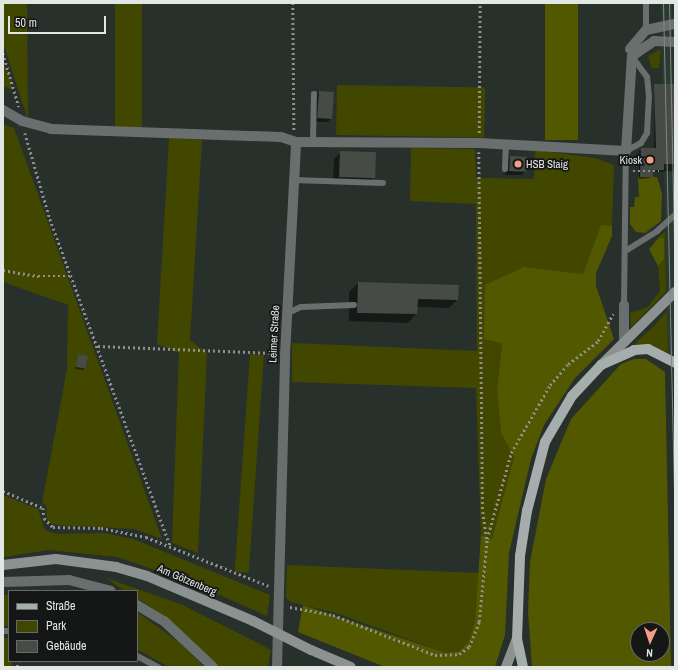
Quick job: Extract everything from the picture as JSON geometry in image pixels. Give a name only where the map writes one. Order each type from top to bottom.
[{"type":"main road","points":[[523,667],[517,639],[520,556],[537,465],[561,412],[601,364],[634,350],[648,349],[675,363]]},
{"type":"street","points":[[3,110],[22,121],[51,129],[281,137],[296,142],[313,140],[479,143],[626,151],[631,53],[648,28],[671,24],[675,17]]},
{"type":"street","points":[[631,53],[654,41],[675,42]]},
{"type":"street","name":"Leimer Straße","points":[[277,667],[281,590],[285,355],[296,142]]},
{"type":"street","points":[[601,364],[675,292]]},
{"type":"street","points":[[624,305],[624,342]]},
{"type":"street","name":"Am Götzenberg","points":[[3,565],[56,559],[116,567],[147,576],[253,621],[311,650],[351,667]]},
{"type":"street","points":[[3,582],[69,580],[108,590]]},
{"type":"street","points":[[138,606],[164,620],[213,667]]},
{"type":"street","points":[[506,667],[517,639]]},
{"type":"lane","points":[[646,3],[648,28]]},
{"type":"lane","points":[[624,305],[627,250],[623,224],[626,151],[641,143],[647,133],[647,77],[631,53]]},
{"type":"lane","points":[[313,140],[314,94]]},
{"type":"lane","points":[[505,169],[506,144]]},
{"type":"lane","points":[[294,180],[383,183]]},
{"type":"lane","points":[[627,250],[657,232],[675,215]]},
{"type":"lane","points":[[288,313],[301,307],[354,305]]},
{"type":"lane","points":[[138,657],[158,667]]},
{"type":"path","points":[[293,3],[296,142]]},
{"type":"path","points":[[480,3],[479,143],[483,512],[487,540]]},
{"type":"path","points":[[3,53],[15,86],[22,121],[50,219],[73,276],[170,546]]},
{"type":"path","points":[[625,170],[660,171]]},
{"type":"path","points":[[3,270],[38,276],[73,276]]},
{"type":"path","points":[[280,608],[298,606],[318,611],[435,655],[459,654],[474,638],[479,622],[487,540],[501,480],[530,417],[550,385],[568,364],[598,340],[612,314],[624,305]]},
{"type":"path","points":[[98,346],[285,355]]},
{"type":"path","points":[[3,491],[44,508],[44,518],[54,527],[123,531],[170,546],[281,590]]},
{"type":"shaded area","points":[[545,3],[578,3],[578,140],[545,140]]},
{"type":"shaded area","points":[[661,3],[672,3],[675,358],[668,353]]},
{"type":"shaded area","points":[[638,177],[657,177],[662,193],[661,221],[645,233],[636,232],[630,224],[630,207],[634,207],[635,197],[639,197]]},
{"type":"shaded area","points":[[601,225],[612,226],[612,236],[596,273],[596,286],[614,339],[575,378],[544,425],[531,459],[509,553],[505,635],[495,667],[385,667],[298,632],[303,605],[446,653],[459,651],[469,641],[475,622],[481,535],[492,539],[514,457],[501,433],[497,390],[502,343],[484,339],[485,285],[524,267],[583,274]]},
{"type":"shaded area","points":[[660,237],[664,239],[664,259],[658,266],[649,249]]},
{"type":"shaded area","points":[[634,359],[646,359],[665,372],[671,667],[532,667],[528,611],[530,562],[546,479],[571,419],[621,364]]},
{"type":"green space","points":[[3,3],[27,3],[28,120],[3,43]]},
{"type":"green space","points":[[115,3],[142,3],[142,127],[115,127]]},
{"type":"green space","points":[[661,49],[659,68],[652,68],[648,56]]},
{"type":"green space","points":[[3,63],[8,73],[13,90],[3,86]]},
{"type":"green space","points":[[337,85],[485,88],[484,138],[336,135]]},
{"type":"green space","points":[[3,124],[14,128],[162,539],[134,529],[56,525],[47,521],[46,505],[42,503],[67,369],[68,305],[3,282]]},
{"type":"green space","points":[[169,138],[202,140],[190,340],[207,353],[198,553],[172,543],[179,353],[157,344]]},
{"type":"green space","points":[[411,148],[475,149],[476,178],[534,179],[535,150],[595,158],[614,165],[612,226],[601,226],[583,274],[524,267],[502,343],[497,390],[501,433],[514,457],[492,539],[481,535],[476,388],[292,382],[292,343],[477,351],[476,204],[410,201]]},
{"type":"green space","points":[[665,231],[666,292],[631,327],[630,313],[648,307],[660,291],[658,266],[663,261],[655,242],[650,246]]},
{"type":"green space","points":[[667,311],[668,353],[635,343],[654,326]]},
{"type":"green space","points":[[250,354],[264,355],[249,572],[235,571]]},
{"type":"green space","points":[[3,495],[38,509],[45,530],[57,534],[104,533],[133,539],[270,595],[267,616],[193,583],[117,557],[49,550],[3,557]]},
{"type":"green space","points":[[287,565],[479,573],[475,622],[469,641],[459,651],[446,653],[336,613],[291,602],[286,598]]},
{"type":"green space","points":[[106,578],[183,605],[271,650],[268,667],[218,667],[166,617],[138,599],[138,590],[124,590]]},
{"type":"green space","points":[[3,595],[8,595],[8,626],[3,626]]},
{"type":"green space","points":[[138,613],[180,643],[204,667],[169,667],[138,650]]},
{"type":"green space","points":[[3,638],[8,638],[8,662],[11,662],[12,667],[3,667]]},
{"type":"building","points":[[654,84],[675,84],[675,164],[664,164],[664,170],[653,170],[653,177],[640,177],[641,148],[656,148]]},
{"type":"building","points":[[319,91],[334,92],[332,119],[317,118]]},
{"type":"building","points":[[340,151],[376,152],[375,178],[339,177]]},
{"type":"building","name":"HSB Staig","points":[[510,156],[527,157],[526,172],[509,171]]},
{"type":"building","points":[[358,282],[459,285],[458,300],[418,299],[417,314],[357,313]]},
{"type":"building","points":[[78,354],[88,356],[85,369],[76,367]]},
{"type":"tram line","points":[[663,3],[675,537]]},
{"type":"tram line","points":[[669,3],[675,278]]},
{"type":"place","name":"Kiosk","points":[[650,160]]},
{"type":"place","name":"HSB Staig","points":[[518,164]]}]
